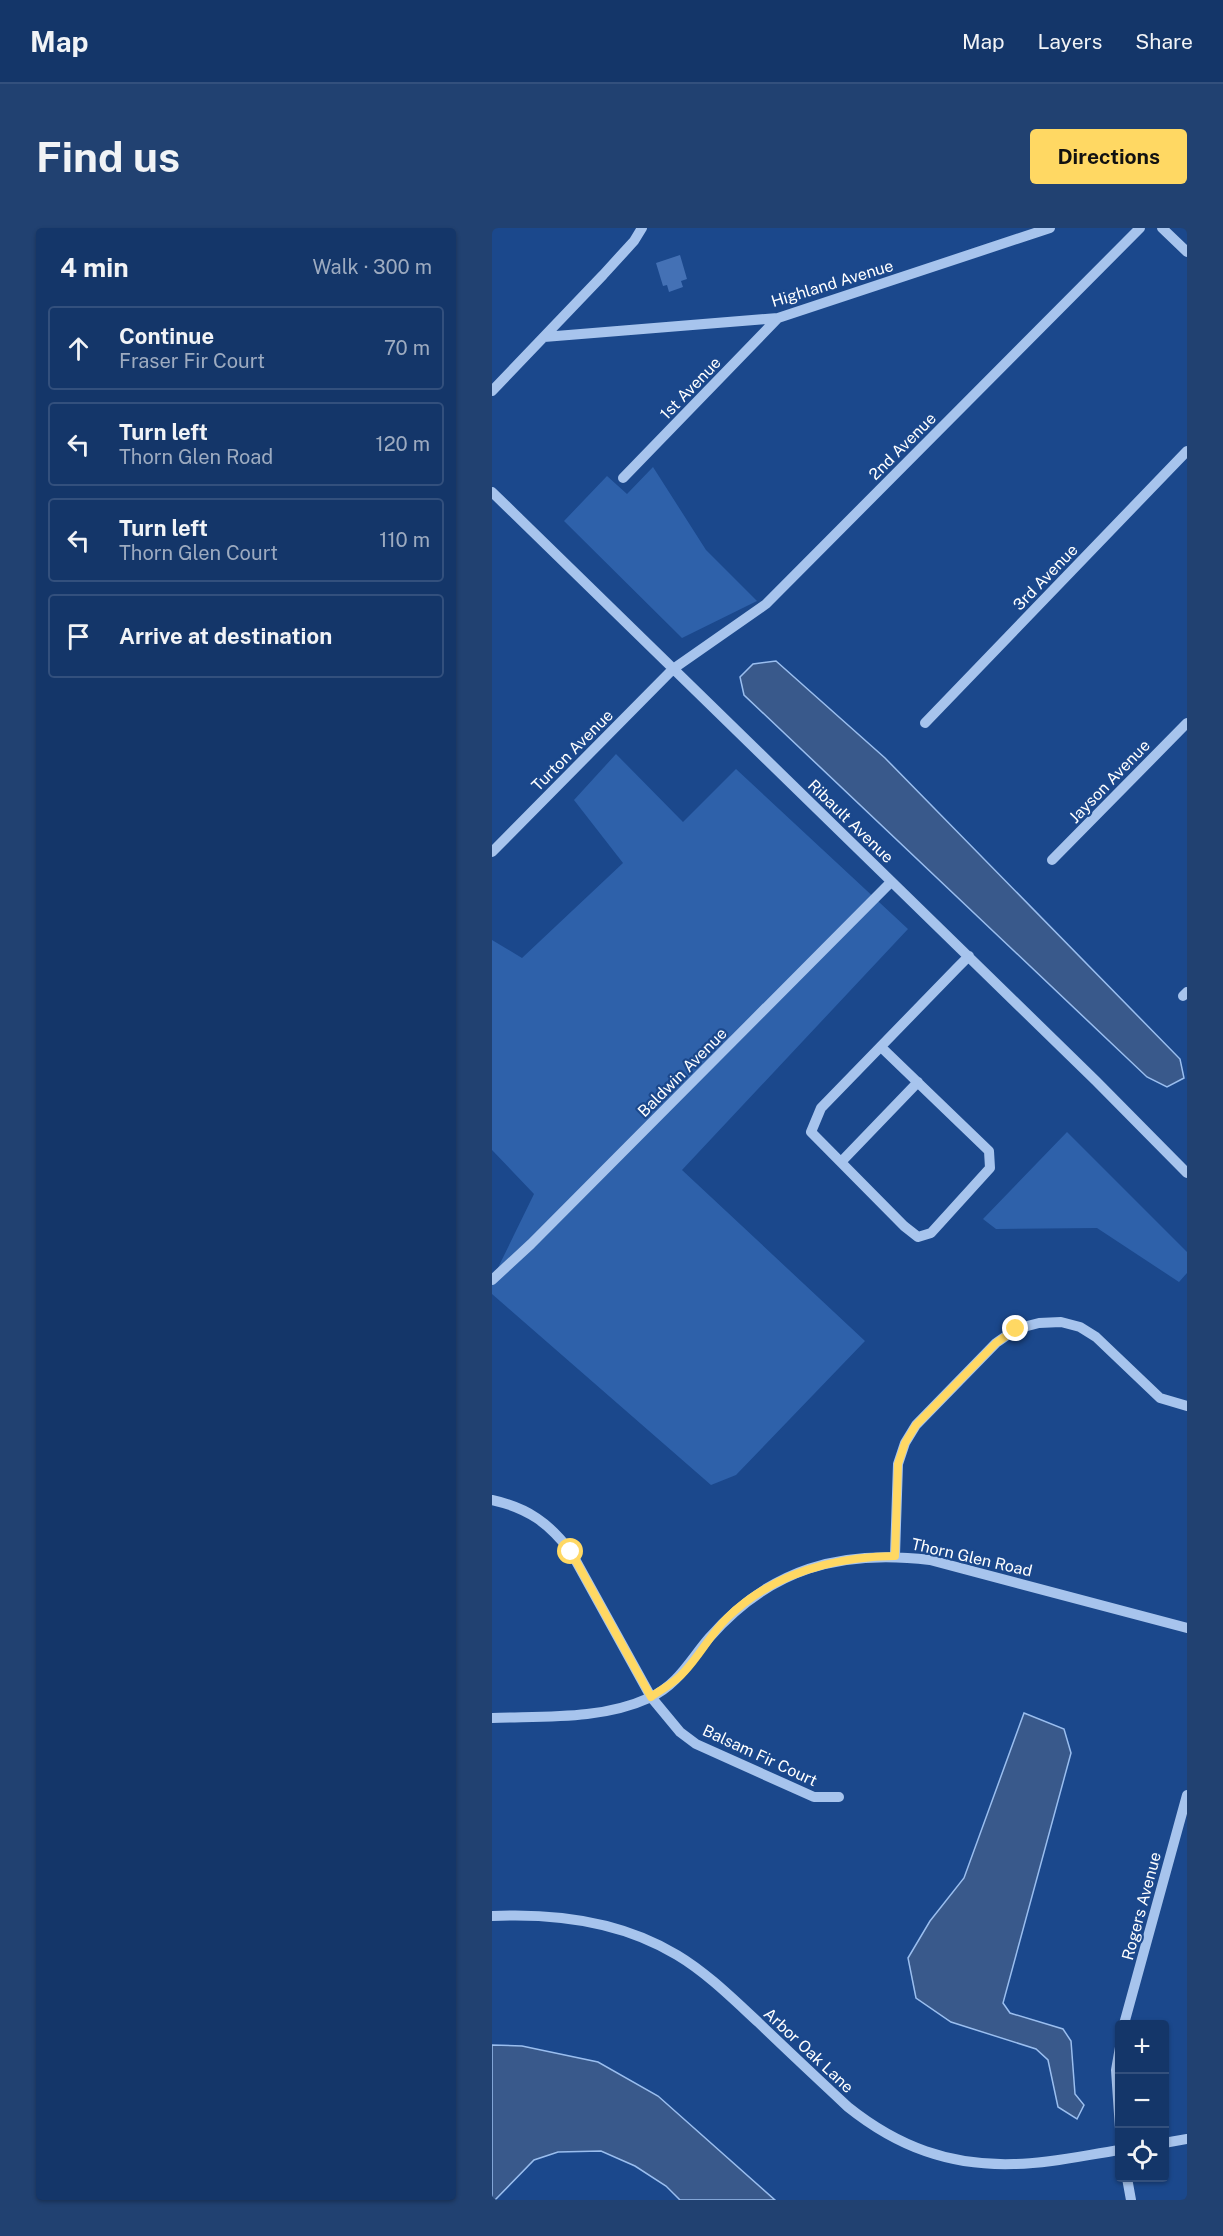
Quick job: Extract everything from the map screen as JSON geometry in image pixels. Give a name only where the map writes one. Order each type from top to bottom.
[{"type":"street","points":[[492,391],[603,275],[634,241],[642,228]]},
{"type":"street","name":"Highland Avenue","points":[[544,337],[778,318],[1050,228]]},
{"type":"street","name":"2nd Avenue","points":[[673,669],[766,604],[1140,228]]},
{"type":"street","points":[[1162,228],[1187,252]]},
{"type":"street","name":"1st Avenue","points":[[623,478],[778,318]]},
{"type":"street","name":"3rd Avenue","points":[[925,723],[1187,451]]},
{"type":"street","name":"Ribault Avenue","points":[[492,492],[969,956],[1187,1173]]},
{"type":"street","name":"Turton Avenue","points":[[492,852],[673,669]]},
{"type":"street","name":"Jayson Avenue","points":[[1053,860],[1187,723]]},
{"type":"street","name":"Baldwin Avenue","points":[[492,1280],[547,1228],[891,882]]},
{"type":"street","points":[[881,1047],[989,1150],[990,1168],[931,1233],[918,1237],[904,1226],[811,1132],[821,1108],[969,956]]},
{"type":"street","points":[[841,1162],[918,1082]]},
{"type":"street","points":[[895,1556],[898,1464],[905,1443],[916,1425],[996,1343],[1016,1329],[1039,1323],[1061,1322],[1080,1327],[1096,1336],[1160,1398],[1187,1406]]},
{"type":"street","name":"Balsam Fir Court","points":[[492,1500],[511,1504],[538,1517],[558,1535],[571,1552],[651,1697],[680,1732],[696,1744],[814,1797],[839,1797]]},
{"type":"street","name":"Thorn Glen Road","points":[[492,1718],[603,1713],[651,1697],[684,1673],[708,1640],[728,1618],[754,1596],[793,1574],[833,1561],[870,1556],[930,1560],[1187,1628]]},
{"type":"street","name":"Rogers Avenue","points":[[1125,2020],[1187,1795]]},
{"type":"street","points":[[1175,1839],[1187,1842]]},
{"type":"street","name":"Arbor Oak Lane","points":[[492,1916],[529,1914],[583,1919],[636,1935],[677,1955],[722,1988],[848,2107],[871,2125],[900,2142],[933,2155],[975,2163],[1016,2164],[1115,2151]]},
{"type":"street","points":[[1116,2074],[1119,2128]]},
{"type":"street","points":[[1169,2142],[1187,2139]]},
{"type":"street","points":[[1128,2182],[1131,2200]]},
{"type":"shaded area","points":[[653,467],[706,550],[757,601],[682,638],[564,521],[607,476],[627,494]]},
{"type":"shaded area","points":[[776,661],[885,758],[1180,1059],[1184,1078],[1167,1087],[1147,1077],[744,695],[740,677],[753,664]]},
{"type":"shaded area","points":[[616,754],[683,822],[736,769],[908,929],[682,1170],[865,1341],[736,1475],[711,1485],[492,1294],[492,1280],[534,1194],[492,1150],[492,940],[522,958],[623,863],[574,800]]},
{"type":"shaded area","points":[[1067,1132],[1187,1252],[1187,1273],[1179,1282],[1097,1228],[996,1229],[983,1219]]},
{"type":"shaded area","points":[[1024,1713],[1064,1729],[1071,1753],[1003,2003],[1010,2013],[1063,2029],[1071,2041],[1075,2094],[1084,2105],[1077,2119],[1058,2107],[1048,2060],[1036,2049],[951,2022],[916,1998],[908,1958],[930,1921],[964,1878]]},
{"type":"shaded area","points":[[492,2045],[522,2046],[598,2062],[658,2096],[775,2200],[680,2200],[666,2186],[635,2166],[601,2151],[558,2152],[534,2160],[495,2200],[492,2200]]},
{"type":"building","points":[[680,255],[687,279],[681,281],[683,287],[669,292],[667,285],[663,286],[656,263]]},
{"type":"route","points":[[571,1552],[651,1697],[684,1673],[708,1640],[728,1618],[754,1596],[793,1574],[833,1561],[870,1556],[895,1556],[898,1464],[905,1443],[916,1425],[996,1343],[1016,1329]]}]
